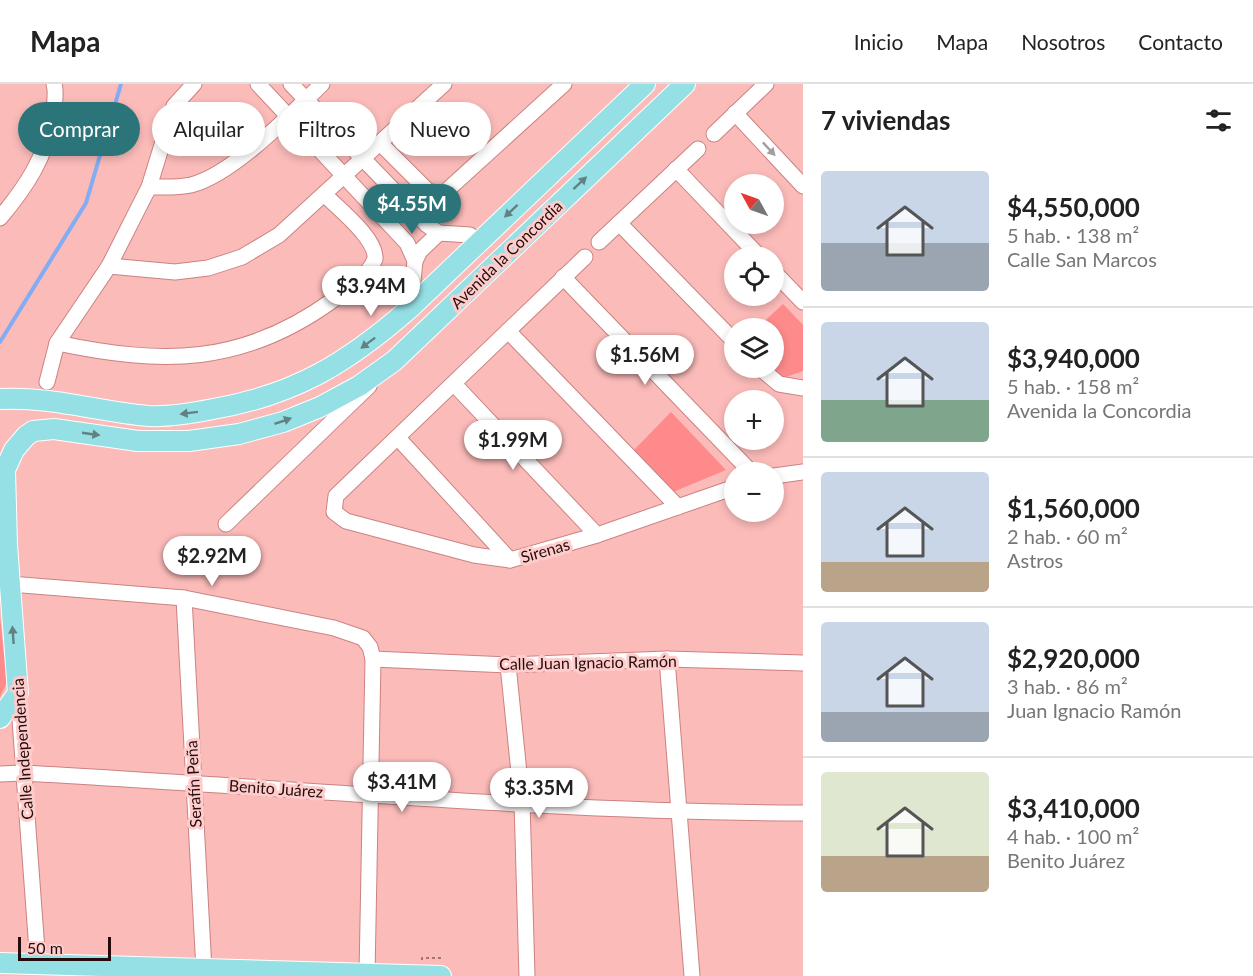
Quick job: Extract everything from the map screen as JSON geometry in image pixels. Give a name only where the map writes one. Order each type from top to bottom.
[{"type":"main road","name":"Avenida la Concordia","points":[[0,399],[29,399],[152,416],[192,413],[240,404],[292,389],[321,374],[369,342],[419,299],[645,84]]},
{"type":"main road","name":"Avenida la Concordia","points":[[33,431],[54,429],[138,441],[189,441],[239,434],[283,422],[359,386],[394,361],[685,84]]},
{"type":"main road","points":[[478,243],[497,262]]},
{"type":"main road","points":[[419,299],[438,318]]},
{"type":"main road","points":[[29,399],[33,431]]},
{"type":"main road","name":"Calle Independencia","points":[[18,693],[10,584],[3,541],[5,470],[14,450],[33,431]]},
{"type":"main road","points":[[0,718],[18,693]]},
{"type":"main road","points":[[0,963],[204,969],[246,974],[367,975],[441,967]]},
{"type":"street","points":[[0,218],[30,180],[43,153],[55,102],[54,84]]},
{"type":"street","points":[[47,382],[57,344],[109,266],[149,187],[172,110],[179,98],[194,84]]},
{"type":"street","points":[[258,84],[277,105]]},
{"type":"street","points":[[291,84],[383,182],[439,233],[470,235],[478,243]]},
{"type":"street","points":[[304,102],[322,84]]},
{"type":"street","points":[[109,266],[175,272],[208,268],[242,257],[279,235],[444,84]]},
{"type":"street","points":[[381,144],[428,190],[443,194],[564,84]]},
{"type":"street","points":[[714,134],[766,84]]},
{"type":"street","points":[[735,113],[803,186]]},
{"type":"street","points":[[149,187],[178,187],[210,177],[241,157],[277,125]]},
{"type":"street","points":[[599,242],[698,149]]},
{"type":"street","points":[[325,156],[407,243],[415,261]]},
{"type":"street","points":[[676,169],[749,246]]},
{"type":"street","points":[[366,199],[383,182]]},
{"type":"street","points":[[57,344],[107,354],[152,358],[189,357],[221,352],[263,340],[309,317],[347,290],[375,259],[376,252],[369,241],[325,195]]},
{"type":"street","points":[[388,222],[406,204]]},
{"type":"street","points":[[619,223],[724,331]]},
{"type":"street","points":[[419,299],[412,291],[415,261],[420,251],[439,233]]},
{"type":"street","points":[[510,560],[399,439],[585,257]]},
{"type":"street","points":[[563,277],[741,462]]},
{"type":"street","points":[[784,282],[803,302]]},
{"type":"street","points":[[508,331],[678,507]]},
{"type":"street","points":[[226,524],[394,361]]},
{"type":"street","points":[[772,378],[788,388],[803,388]]},
{"type":"street","points":[[454,384],[597,535]]},
{"type":"street","name":"Sirenas","points":[[399,439],[336,496],[334,512],[346,521],[474,555],[510,560],[597,535],[724,491]]},
{"type":"street","points":[[784,475],[803,472]]},
{"type":"street","points":[[10,584],[184,598],[356,634],[370,647],[373,659],[367,975]]},
{"type":"street","name":"Serafín Peña","points":[[184,598],[204,969]]},
{"type":"street","name":"Calle Juan Ignacio Ramón","points":[[373,659],[508,664],[668,659],[803,663]]},
{"type":"street","points":[[668,659],[692,976]]},
{"type":"street","points":[[508,664],[522,802],[527,976]]},
{"type":"street","name":"Calle Independencia","points":[[18,693],[38,964]]},
{"type":"street","name":"Benito Juárez","points":[[0,774],[23,772],[371,795],[680,812],[803,813]]},
{"type":"path","points":[[422,958],[441,967]]},
{"type":"shaded area","points":[[784,305],[803,325],[803,371],[784,378],[784,318],[768,318]]},
{"type":"shaded area","points":[[671,412],[724,468],[724,471],[673,492],[633,451]]},
{"type":"shaded area","points":[[0,617],[7,682],[0,697]]},
{"type":"waterway","points":[[0,342],[86,203],[121,84]]}]
